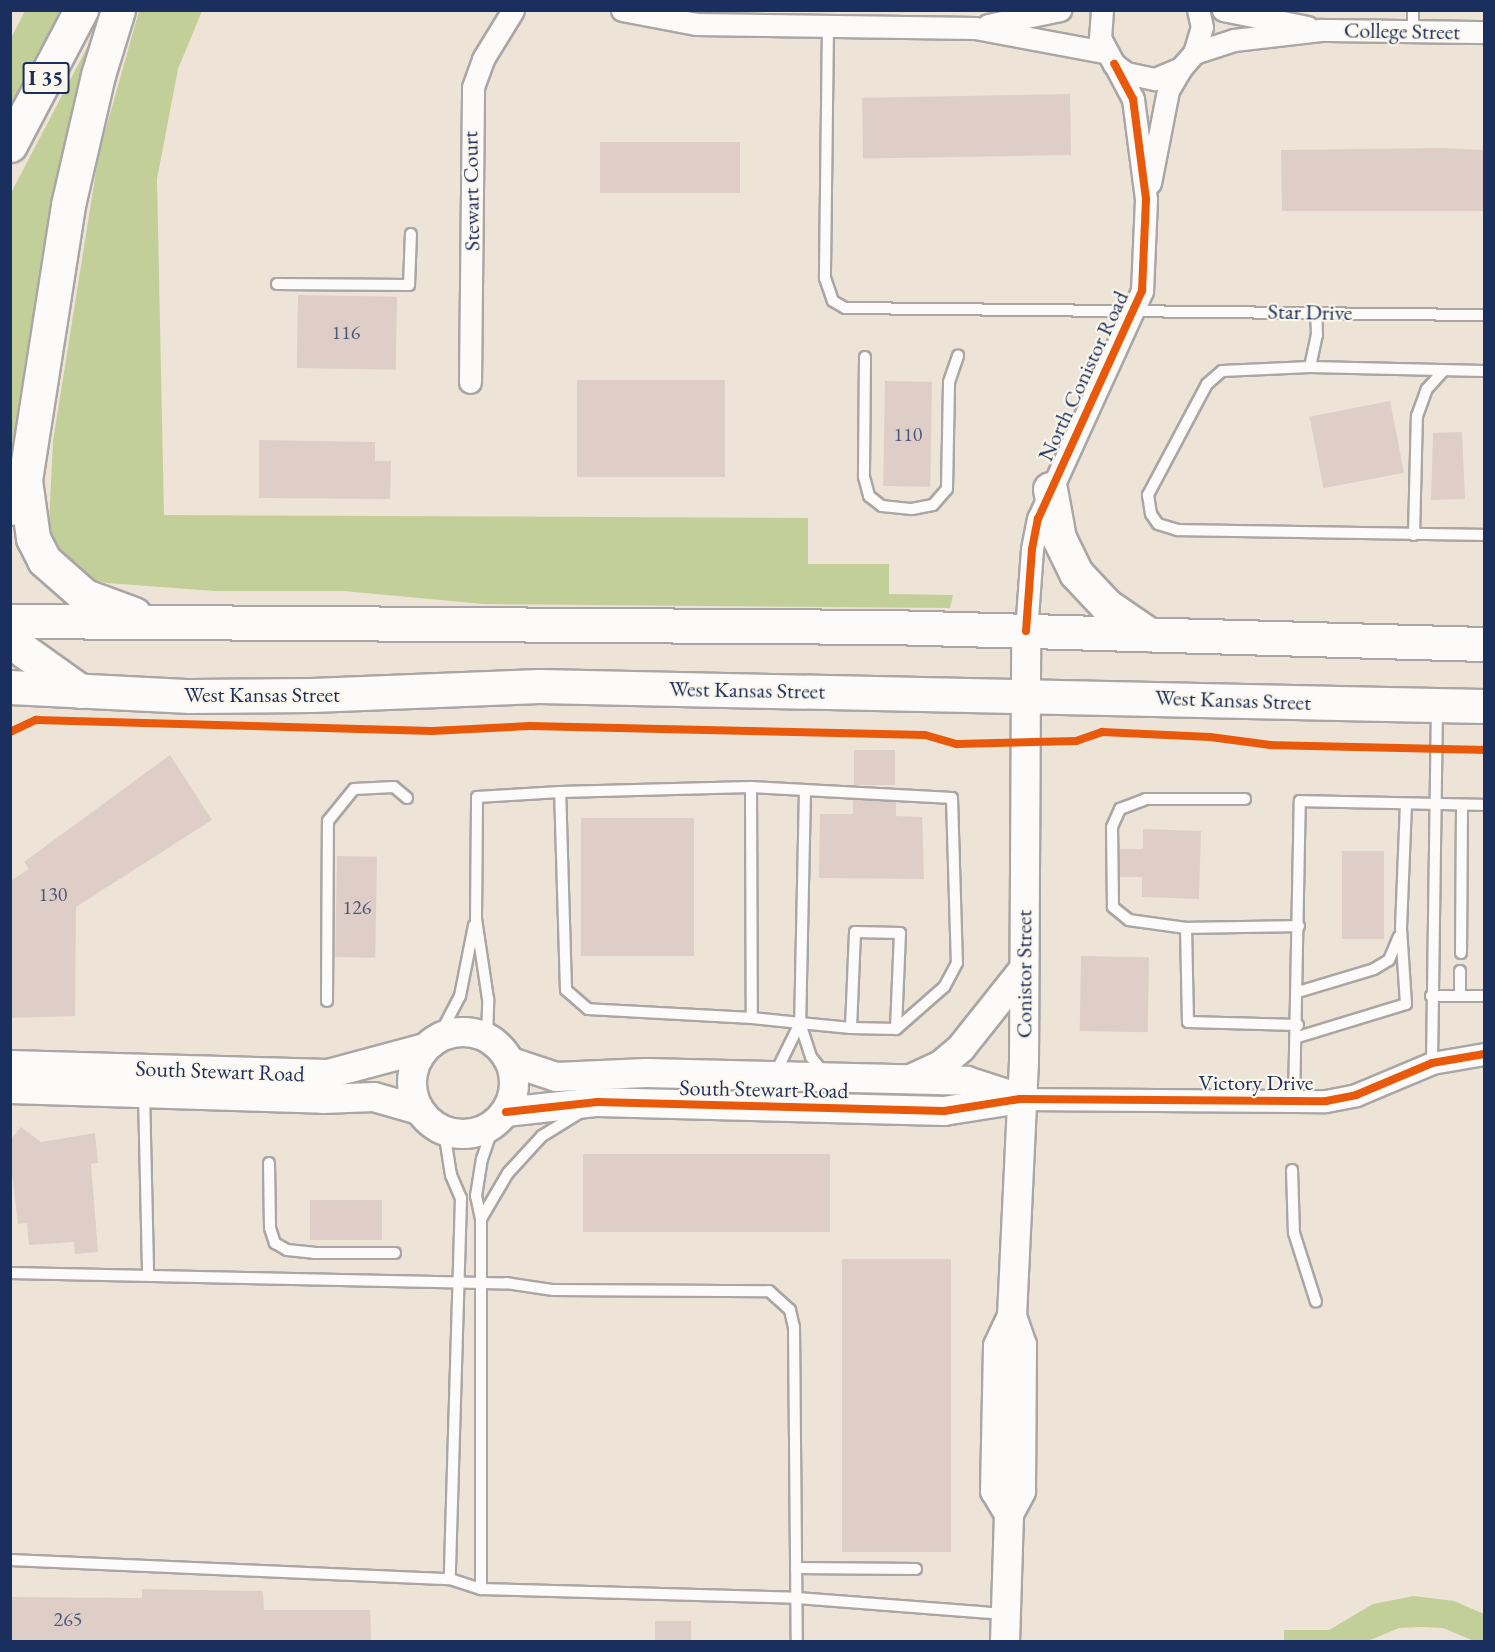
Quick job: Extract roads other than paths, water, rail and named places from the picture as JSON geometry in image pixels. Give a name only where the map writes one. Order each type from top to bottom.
[{"type":"highway","name":"I 35","points":[[10,144],[81,10]]},
{"type":"highway","points":[[118,10],[98,75],[68,205],[18,494],[33,538],[44,560],[62,579],[85,596],[158,623]]},
{"type":"highway","points":[[1050,489],[1059,538],[1076,573],[1107,606],[1148,634]]},
{"type":"highway","points":[[10,621],[643,623],[1485,644]]},
{"type":"highway","points":[[10,640],[80,691]]},
{"type":"highway","name":"West Kansas Street","points":[[14,690],[312,695],[539,686],[1027,694],[1485,706]]},
{"type":"street","name":"Stewart Court","points":[[470,382],[473,87],[483,59],[513,10]]},
{"type":"street","points":[[622,10],[696,24],[975,28],[1060,10]]},
{"type":"street","points":[[1102,10],[1100,38],[1110,58]]},
{"type":"street","name":"North Conistor Road","points":[[1146,199],[1168,90],[1188,61],[1202,27],[1198,10]]},
{"type":"street","name":"College Street","points":[[1223,10],[1320,30]]},
{"type":"street","name":"College Street","points":[[975,28],[1110,58],[1126,73],[1155,79],[1234,40],[1320,30],[1413,33],[1485,32]]},
{"type":"street","name":"North Conistor Road","points":[[1026,631],[1032,549],[1050,489],[1136,309],[1146,261],[1146,199],[1133,99],[1110,58]]},
{"type":"street","name":"Conistor Street","points":[[1006,1628],[1009,1514],[995,1491],[998,1346],[1012,1316],[1020,1099],[1027,694],[1026,631]]},
{"type":"street","points":[[910,1079],[941,1065],[961,1048],[1023,970]]},
{"type":"street","points":[[454,1032],[488,1037],[511,1062],[513,1097],[500,1119],[460,1135],[444,1131],[419,1110],[411,1078],[432,1043],[454,1032]]},
{"type":"street","name":"South Stewart Road","points":[[10,1089],[328,1074],[432,1043]]},
{"type":"street","name":"Victory Drive","points":[[1020,1099],[1294,1102],[1356,1095],[1432,1063],[1485,1054]]},
{"type":"street","name":"South Stewart Road","points":[[511,1062],[556,1077],[646,1072],[967,1081],[1020,1099]]},
{"type":"street","name":"South Stewart Road","points":[[10,1065],[145,1081],[374,1097],[419,1110]]},
{"type":"street","name":"South Stewart Road","points":[[500,1119],[597,1102],[944,1111],[1020,1099]]},
{"type":"lane","points":[[1413,10],[1413,33]]},
{"type":"lane","name":"Star Drive","points":[[828,25],[825,278],[833,300],[845,308],[1136,309],[1485,315]]},
{"type":"lane","points":[[276,284],[409,285],[411,234]]},
{"type":"lane","points":[[1310,367],[1317,335],[1316,312]]},
{"type":"lane","points":[[865,357],[864,477],[869,496],[882,506],[912,509],[933,505],[947,489],[949,382],[958,356]]},
{"type":"lane","points":[[1485,371],[1310,367],[1222,372],[1215,376],[1193,408],[1148,495],[1151,514],[1158,524],[1178,530],[1485,535]]},
{"type":"lane","points":[[1414,535],[1417,416],[1427,389],[1444,370]]},
{"type":"lane","points":[[1432,1063],[1431,996],[1437,705]]},
{"type":"lane","points":[[327,1001],[328,821],[354,789],[394,787],[407,798]]},
{"type":"lane","points":[[751,787],[752,1017]]},
{"type":"lane","points":[[488,1037],[488,999],[476,919],[477,797],[560,792],[751,787],[952,798],[957,963],[944,987],[896,1029],[851,1028],[752,1017],[588,1009],[566,990],[560,792]]},
{"type":"lane","points":[[805,790],[800,1023],[811,1057],[827,1077]]},
{"type":"lane","points":[[1245,799],[1146,799],[1120,809],[1112,827],[1113,907],[1129,921],[1186,928],[1299,926]]},
{"type":"lane","points":[[1294,1102],[1298,1037],[1300,801],[1485,806]]},
{"type":"lane","points":[[1298,1037],[1406,1004],[1401,928],[1406,804]]},
{"type":"lane","points":[[1461,953],[1462,805]]},
{"type":"lane","points":[[432,1043],[460,996],[476,919]]},
{"type":"lane","points":[[1186,928],[1188,1022],[1298,1025]]},
{"type":"lane","points":[[1298,992],[1374,969],[1389,960],[1401,928]]},
{"type":"lane","points":[[851,1028],[855,932],[900,933],[896,1029]]},
{"type":"lane","points":[[1460,971],[1460,996]]},
{"type":"lane","points":[[1431,996],[1485,996]]},
{"type":"lane","points":[[774,1076],[800,1023]]},
{"type":"lane","points":[[145,1081],[148,1273]]},
{"type":"lane","points":[[481,1219],[508,1173],[542,1136],[597,1102]]},
{"type":"lane","points":[[481,1589],[481,1219],[476,1196],[482,1160],[500,1119]]},
{"type":"lane","points":[[444,1131],[451,1175],[461,1198],[450,1579]]},
{"type":"lane","points":[[269,1163],[270,1228],[275,1243],[288,1250],[314,1253],[395,1253]]},
{"type":"lane","points":[[1292,1170],[1294,1233],[1316,1302]]},
{"type":"lane","points":[[10,1273],[148,1273],[481,1284],[553,1290],[769,1291],[780,1298],[790,1310],[794,1327],[797,1641]]},
{"type":"lane","points":[[10,1560],[450,1579],[481,1589],[797,1598],[1006,1628]]},
{"type":"lane","points":[[796,1568],[916,1569]]}]
